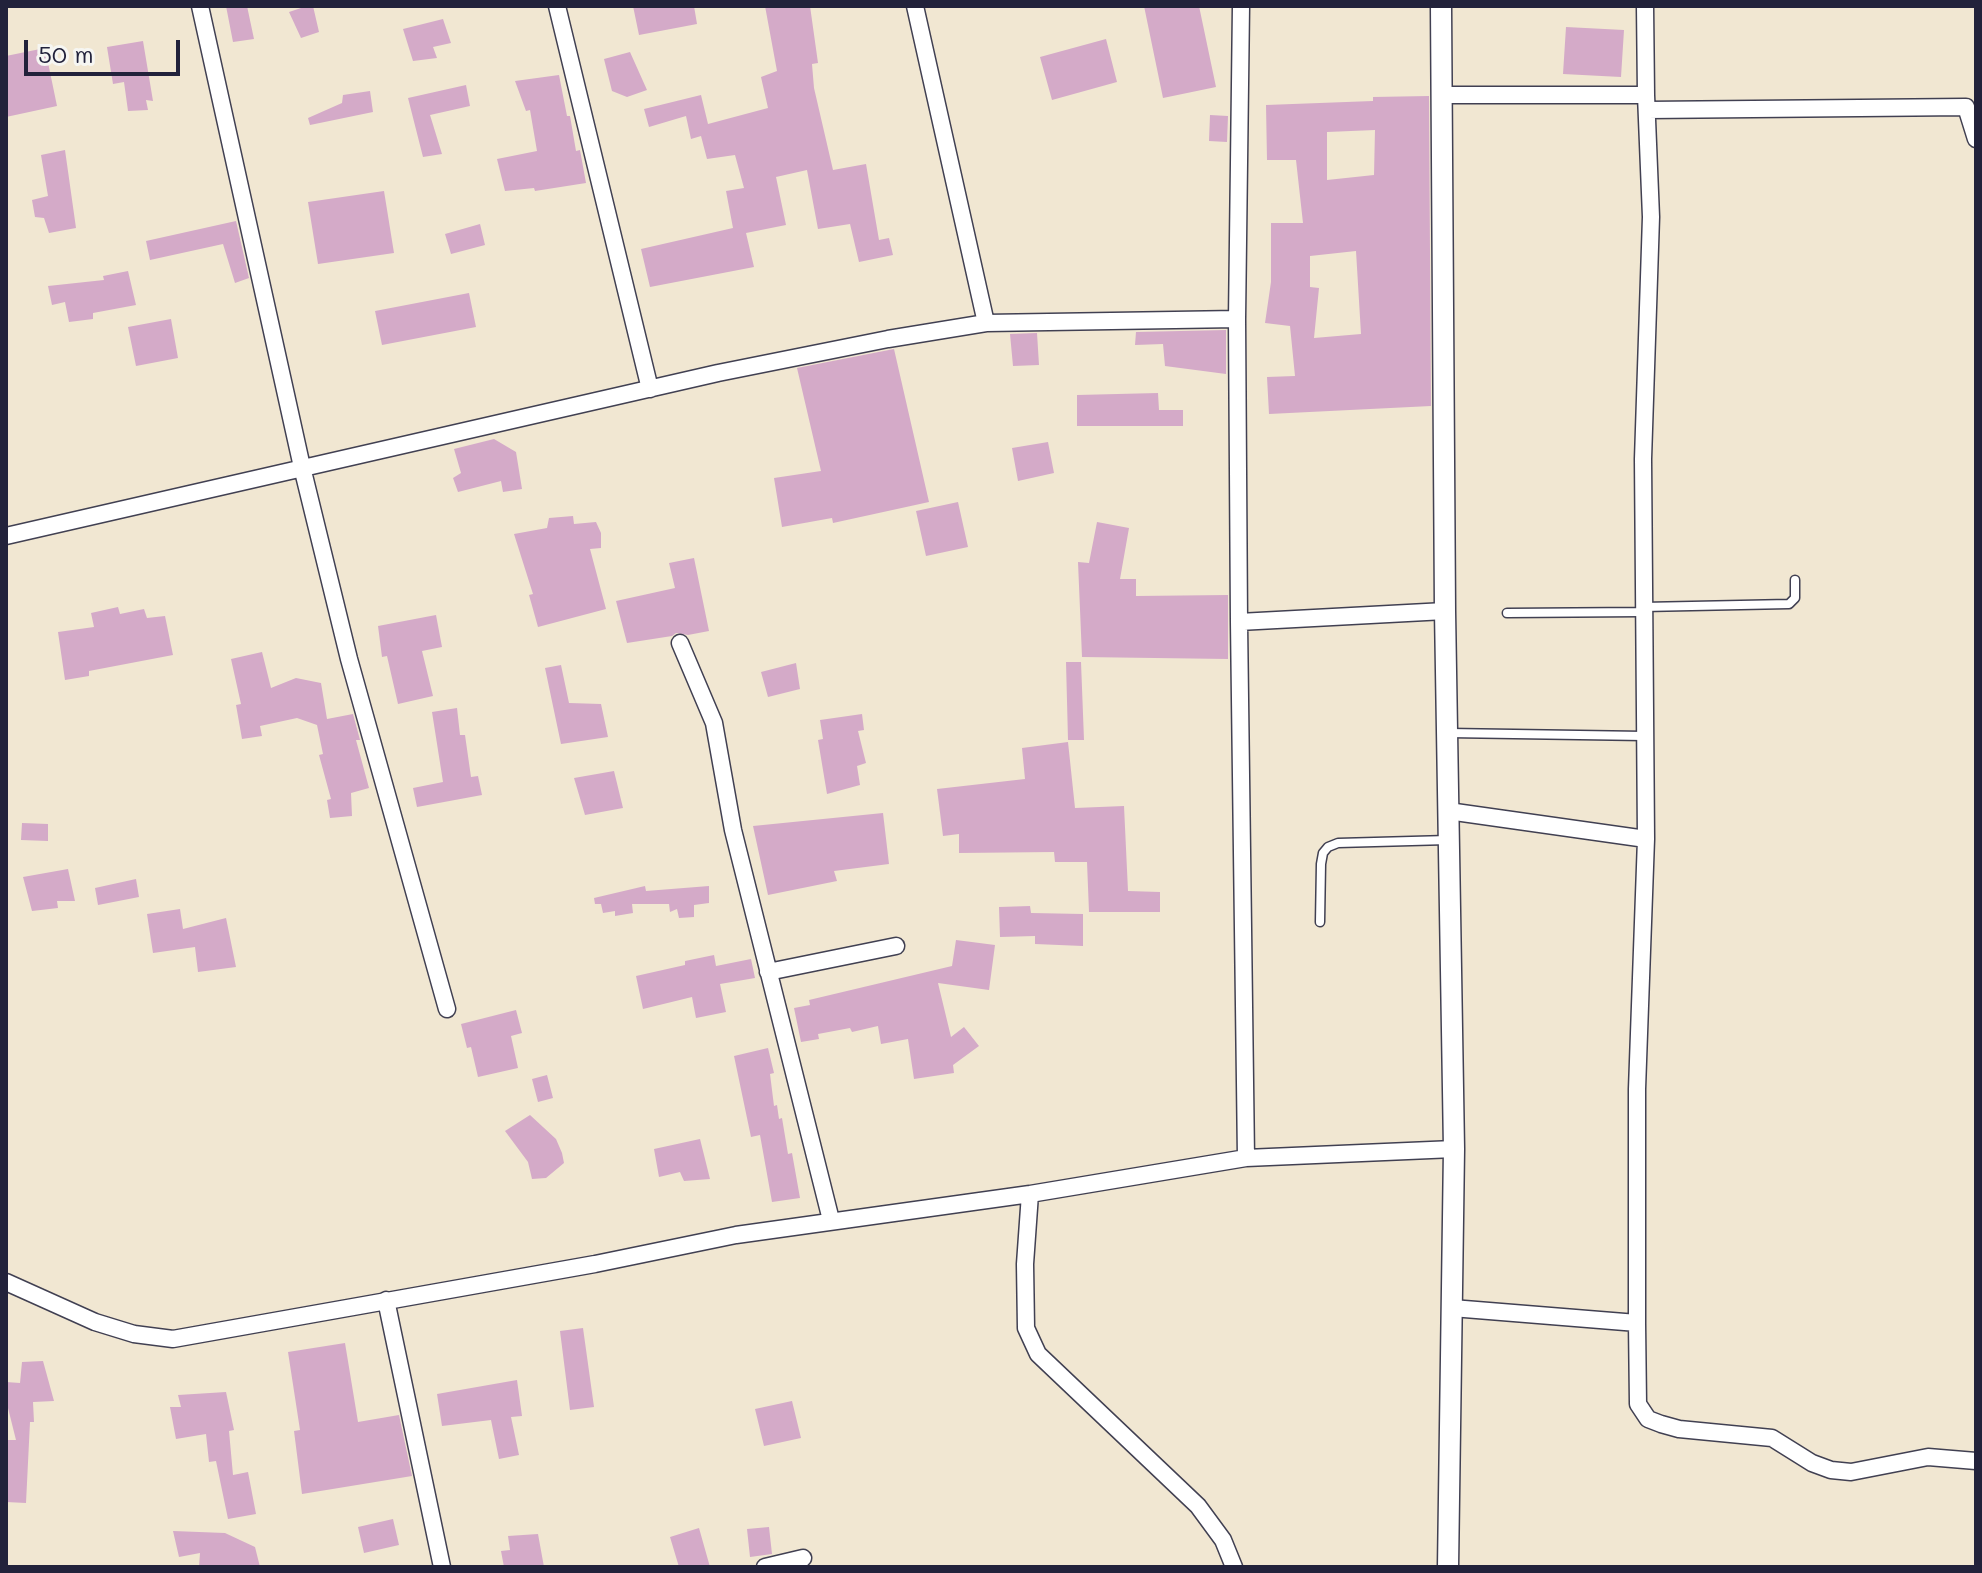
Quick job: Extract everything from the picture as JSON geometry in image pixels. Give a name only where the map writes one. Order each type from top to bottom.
[{"type":"street","points":[[200,6],[302,467],[349,659],[447,1009]]},
{"type":"street","points":[[557,6],[650,389]]},
{"type":"street","points":[[915,6],[986,323]]},
{"type":"street","points":[[1241,6],[1237,319],[1246,1158]]},
{"type":"street","points":[[1441,6],[1444,95],[1445,611],[1454,1149],[1448,1567]]},
{"type":"street","points":[[1645,6],[1651,217],[1643,459],[1646,839],[1637,1089],[1638,1404],[1648,1419],[1679,1429],[1772,1438],[1812,1463],[1831,1470],[1851,1472],[1928,1457],[1976,1461]]},
{"type":"street","points":[[1444,95],[1646,102],[1971,104],[1976,139]]},
{"type":"street","points":[[6,536],[809,354],[986,323],[1237,319]]},
{"type":"street","points":[[1239,622],[1445,611]]},
{"type":"street","points":[[680,643],[714,723],[733,830],[831,1220]]},
{"type":"street","points":[[1448,811],[1646,839]]},
{"type":"street","points":[[768,972],[896,946]]},
{"type":"street","points":[[6,1282],[95,1322],[134,1334],[173,1339],[595,1264],[736,1235],[1030,1194],[1246,1158],[1454,1149]]},
{"type":"street","points":[[1030,1194],[1025,1264],[1026,1328],[1038,1354],[1198,1506],[1223,1540],[1234,1567]]},
{"type":"street","points":[[386,1300],[442,1567]]},
{"type":"street","points":[[1452,1308],[1637,1323]]},
{"type":"street","points":[[765,1567],[803,1558]]},
{"type":"lane","points":[[1507,613],[1789,604],[1795,598],[1795,580]]},
{"type":"lane","points":[[1447,733],[1644,736]]},
{"type":"lane","points":[[1320,922],[1321,864],[1328,847],[1338,843],[1449,840]]},
{"type":"building","points":[[226,6],[247,6],[254,39],[233,42]]},
{"type":"building","points":[[313,6],[319,32],[301,38],[289,12]]},
{"type":"building","points":[[633,6],[694,6],[697,24],[639,35]]},
{"type":"building","points":[[765,6],[810,6],[818,63],[812,64],[814,88],[833,170],[866,164],[879,240],[889,238],[893,255],[859,262],[850,224],[818,229],[807,170],[776,177],[786,225],[746,233],[754,267],[650,287],[641,249],[733,228],[726,191],[744,188],[735,155],[707,159],[701,136],[691,139],[686,116],[649,127],[644,109],[701,95],[708,124],[768,108],[761,77],[777,71]]},
{"type":"building","points":[[1144,6],[1199,6],[1216,87],[1163,98]]},
{"type":"building","points":[[443,19],[451,43],[433,47],[437,58],[413,61],[403,29]]},
{"type":"building","points":[[1566,27],[1624,30],[1621,77],[1563,74]]},
{"type":"building","points":[[1106,39],[1117,82],[1052,100],[1040,57]]},
{"type":"building","points":[[143,41],[153,101],[146,100],[148,110],[128,111],[124,82],[113,84],[107,47]]},
{"type":"building","points":[[45,48],[57,106],[6,117],[6,56]]},
{"type":"building","points":[[630,52],[647,90],[627,97],[612,91],[604,59]]},
{"type":"building","points":[[559,75],[586,183],[535,191],[534,188],[505,191],[497,159],[537,151],[530,110],[526,111],[515,81]]},
{"type":"building","points":[[466,85],[470,106],[430,115],[442,154],[423,157],[408,98]]},
{"type":"building","points":[[370,91],[373,112],[310,125],[308,118],[342,103],[343,95]]},
{"type":"building","points":[[1429,96],[1431,406],[1269,414],[1267,377],[1295,376],[1290,326],[1265,323],[1271,282],[1271,223],[1303,223],[1296,160],[1267,160],[1266,105],[1373,101],[1373,97]],"holes":[[[1375,130],[1374,175],[1327,180],[1327,132]],[[1356,251],[1361,334],[1314,338],[1319,288],[1310,287],[1310,256]]]},
{"type":"building","points":[[1210,115],[1228,116],[1227,142],[1209,141]]},
{"type":"building","points":[[65,150],[76,228],[49,233],[44,218],[35,217],[32,200],[48,196],[41,155]]},
{"type":"building","points":[[384,191],[394,253],[318,264],[308,202]]},
{"type":"building","points":[[236,221],[249,278],[235,283],[223,244],[150,260],[146,241]]},
{"type":"building","points":[[480,224],[485,245],[451,254],[445,234]]},
{"type":"building","points":[[128,271],[136,305],[93,313],[93,319],[69,322],[65,302],[52,305],[48,286],[104,280],[103,276]]},
{"type":"building","points":[[469,293],[476,327],[382,345],[375,311]]},
{"type":"building","points":[[171,319],[178,358],[136,366],[128,327]]},
{"type":"building","points":[[1226,330],[1226,374],[1165,366],[1163,344],[1135,345],[1136,332]]},
{"type":"building","points":[[1037,333],[1039,365],[1013,366],[1010,334]]},
{"type":"building","points":[[894,349],[929,502],[833,523],[832,518],[782,527],[774,478],[821,471],[797,368]]},
{"type":"building","points":[[1158,393],[1159,410],[1183,410],[1183,426],[1077,426],[1077,395]]},
{"type":"building","points":[[494,439],[516,452],[522,489],[503,492],[501,481],[458,492],[453,478],[461,473],[454,449]]},
{"type":"building","points":[[1048,442],[1054,473],[1018,481],[1012,448]]},
{"type":"building","points":[[958,502],[968,547],[926,556],[916,511]]},
{"type":"building","points":[[573,516],[574,524],[596,522],[601,533],[601,548],[590,549],[606,609],[538,627],[529,595],[533,594],[514,534],[547,528],[549,518]]},
{"type":"building","points":[[1097,522],[1129,528],[1120,579],[1136,579],[1136,596],[1228,595],[1228,659],[1082,657],[1078,562],[1089,563]]},
{"type":"building","points":[[694,558],[709,631],[688,635],[676,633],[627,643],[616,601],[675,588],[669,563]]},
{"type":"building","points":[[118,607],[120,614],[144,609],[147,618],[165,616],[173,655],[89,671],[89,676],[65,680],[58,632],[94,627],[91,613]]},
{"type":"building","points":[[436,615],[442,647],[422,651],[433,696],[398,704],[387,656],[382,657],[378,626]]},
{"type":"building","points":[[262,652],[271,688],[296,678],[321,683],[327,719],[353,714],[360,740],[356,740],[369,788],[351,793],[352,816],[330,818],[327,800],[331,799],[319,755],[323,754],[317,725],[297,718],[260,726],[262,736],[242,739],[236,705],[241,704],[231,659]]},
{"type":"building","points":[[1066,662],[1081,662],[1084,740],[1068,740]]},
{"type":"building","points":[[796,663],[800,689],[768,697],[761,672]]},
{"type":"building","points":[[561,665],[569,703],[601,704],[608,737],[561,744],[545,668]]},
{"type":"building","points":[[457,708],[460,735],[465,735],[471,777],[478,776],[482,795],[417,807],[413,788],[443,782],[432,712]]},
{"type":"building","points":[[862,714],[864,730],[858,731],[866,763],[857,766],[860,785],[827,794],[818,740],[823,739],[820,720]]},
{"type":"building","points":[[1068,742],[1075,808],[1124,806],[1128,891],[1160,892],[1160,912],[1089,912],[1087,862],[1055,862],[1054,852],[959,853],[959,834],[943,836],[937,789],[1025,779],[1022,748]]},
{"type":"building","points":[[614,771],[623,808],[585,815],[574,778]]},
{"type":"building","points":[[883,813],[889,864],[834,871],[837,881],[768,895],[753,826]]},
{"type":"building","points":[[22,823],[48,824],[48,841],[21,840]]},
{"type":"building","points":[[68,869],[75,901],[57,901],[58,908],[32,911],[23,877]]},
{"type":"building","points":[[136,879],[139,897],[98,905],[95,888]]},
{"type":"building","points":[[645,886],[646,891],[709,886],[709,903],[694,905],[694,917],[679,918],[677,909],[670,912],[669,904],[632,904],[633,913],[615,916],[615,911],[603,913],[601,904],[595,904],[594,898]]},
{"type":"building","points":[[1030,906],[1031,913],[1083,914],[1083,946],[1035,944],[1035,936],[1000,937],[999,907]]},
{"type":"building","points":[[180,909],[183,929],[226,918],[236,967],[198,972],[195,947],[153,953],[147,914]]},
{"type":"building","points":[[956,940],[995,945],[989,990],[938,983],[951,1037],[964,1027],[979,1046],[953,1065],[954,1073],[914,1079],[908,1039],[881,1044],[878,1026],[852,1032],[850,1028],[818,1034],[819,1039],[801,1042],[794,1008],[810,1005],[809,1000],[952,966]]},
{"type":"building","points":[[714,955],[716,966],[751,959],[755,978],[720,984],[726,1012],[696,1018],[692,997],[643,1009],[636,976]]},
{"type":"building","points":[[516,1010],[522,1033],[511,1036],[518,1068],[478,1077],[471,1047],[467,1048],[461,1024]]},
{"type":"building","points":[[768,1048],[774,1073],[770,1074],[774,1106],[777,1105],[779,1119],[782,1118],[788,1154],[792,1153],[800,1198],[772,1202],[760,1135],[751,1137],[734,1056]]},
{"type":"building","points":[[547,1075],[553,1098],[538,1102],[532,1079]]},
{"type":"building","points":[[530,1115],[556,1139],[562,1153],[564,1163],[546,1178],[532,1179],[528,1162],[505,1131]]},
{"type":"building","points":[[700,1139],[710,1179],[684,1181],[680,1172],[659,1177],[654,1149]]},
{"type":"building","points":[[583,1328],[594,1407],[570,1410],[560,1331]]},
{"type":"building","points":[[345,1343],[358,1422],[399,1415],[412,1476],[302,1494],[294,1431],[300,1430],[288,1352]]},
{"type":"building","points":[[43,1361],[54,1401],[33,1402],[26,1503],[6,1502],[6,1440],[16,1440],[6,1400],[6,1382],[20,1383],[22,1362]]},
{"type":"building","points":[[517,1380],[522,1416],[511,1417],[519,1455],[499,1459],[491,1420],[442,1426],[437,1394]]},
{"type":"building","points":[[226,1392],[234,1430],[229,1431],[233,1475],[248,1472],[256,1514],[228,1519],[216,1461],[209,1462],[206,1434],[176,1439],[170,1407],[181,1407],[178,1395]]},
{"type":"building","points":[[792,1401],[801,1438],[764,1446],[755,1409]]},
{"type":"building","points":[[393,1519],[399,1545],[364,1553],[358,1527]]},
{"type":"building","points":[[769,1527],[772,1554],[750,1557],[747,1529]]},
{"type":"building","points":[[699,1528],[710,1567],[679,1567],[670,1537]]},
{"type":"building","points":[[173,1531],[225,1533],[255,1547],[260,1567],[199,1567],[200,1553],[179,1557]]},
{"type":"building","points":[[538,1534],[544,1567],[504,1567],[501,1551],[510,1550],[508,1536]]}]
